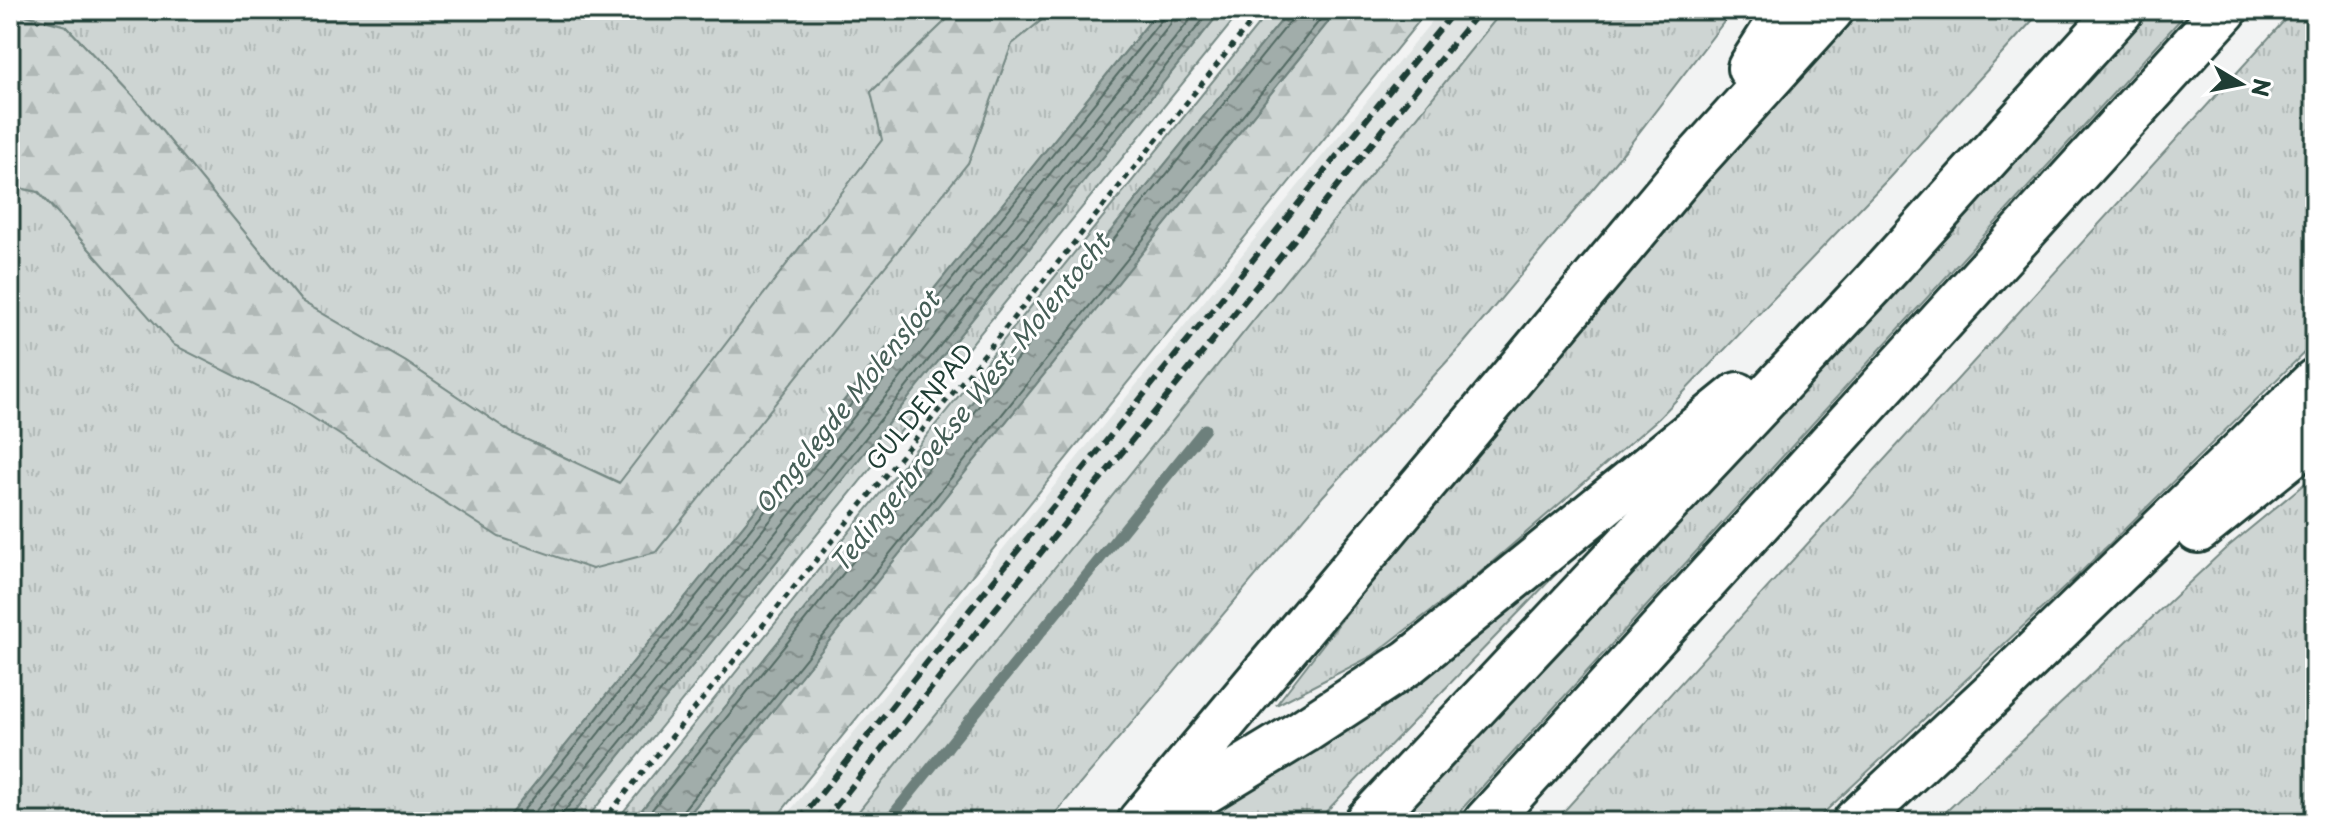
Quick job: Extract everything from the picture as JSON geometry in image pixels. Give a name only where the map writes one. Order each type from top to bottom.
[{"type":"highway","points":[[1687,169],[1787,10]]},
{"type":"highway","points":[[1140,822],[1687,169],[1831,10]]},
{"type":"highway","points":[[1367,822],[1873,284],[2121,10]]},
{"type":"highway","points":[[1486,822],[2225,10]]},
{"type":"highway","points":[[1153,822],[1304,731],[1409,662],[1873,284]]},
{"type":"highway","points":[[1855,822],[2315,381]]},
{"type":"highway","points":[[1993,693],[2315,436]]},
{"type":"path","name":"GULDENPAD","points":[[602,822],[1261,10]]},
{"type":"shaded area","points":[[1441,10],[1503,10],[850,822],[781,822]]},
{"type":"green space","points":[[10,10],[957,10],[871,92],[883,139],[620,483],[512,433],[406,362],[301,301],[143,108],[66,26]]},
{"type":"green space","points":[[957,10],[1054,10],[1012,44],[968,163],[656,552],[592,569],[499,537],[290,403],[174,345],[39,192],[10,186],[10,11],[66,26],[143,108],[301,301],[406,362],[512,433],[619,483],[882,140],[871,92]]},
{"type":"green space","points":[[1054,10],[1159,10],[504,822],[10,822],[10,186],[38,192],[175,345],[290,403],[592,569],[968,163],[1012,44]]},
{"type":"green space","points":[[1222,10],[1242,10],[584,822],[566,822]]},
{"type":"green space","points":[[1270,10],[1290,10],[632,822],[615,822]]},
{"type":"green space","points":[[1338,10],[1428,10],[773,822],[683,822]]},
{"type":"green space","points":[[1503,10],[1733,10],[1627,148],[1463,344],[1323,496],[1048,822],[850,822]]},
{"type":"green space","points":[[1853,10],[2042,10],[1889,178],[1659,418],[1476,576],[1372,656],[1276,705],[1389,559]]},
{"type":"green space","points":[[2146,10],[2189,10],[1450,822],[1392,822]]},
{"type":"green space","points":[[2294,10],[2315,10],[2315,342],[2082,571],[1814,822],[1554,822]]},
{"type":"green space","points":[[2315,475],[2315,822],[1935,822],[2224,550]]},
{"type":"green space","points":[[1543,568],[1556,574],[1316,822],[1196,822]]},
{"type":"water","name":"Omgelegde Molensloot","points":[[1159,10],[1222,10],[566,822],[504,822]]},
{"type":"water","points":[[1290,10],[1338,10],[683,822],[632,822]]},
{"type":"waterway","points":[[887,822],[1205,429]]},
{"type":"railway","points":[[798,822],[1455,10]]},
{"type":"railway","points":[[823,822],[1480,10]]},
{"type":"water label","name":"Tedingerbroekse West-Molentocht","points":[[969,402]]}]
